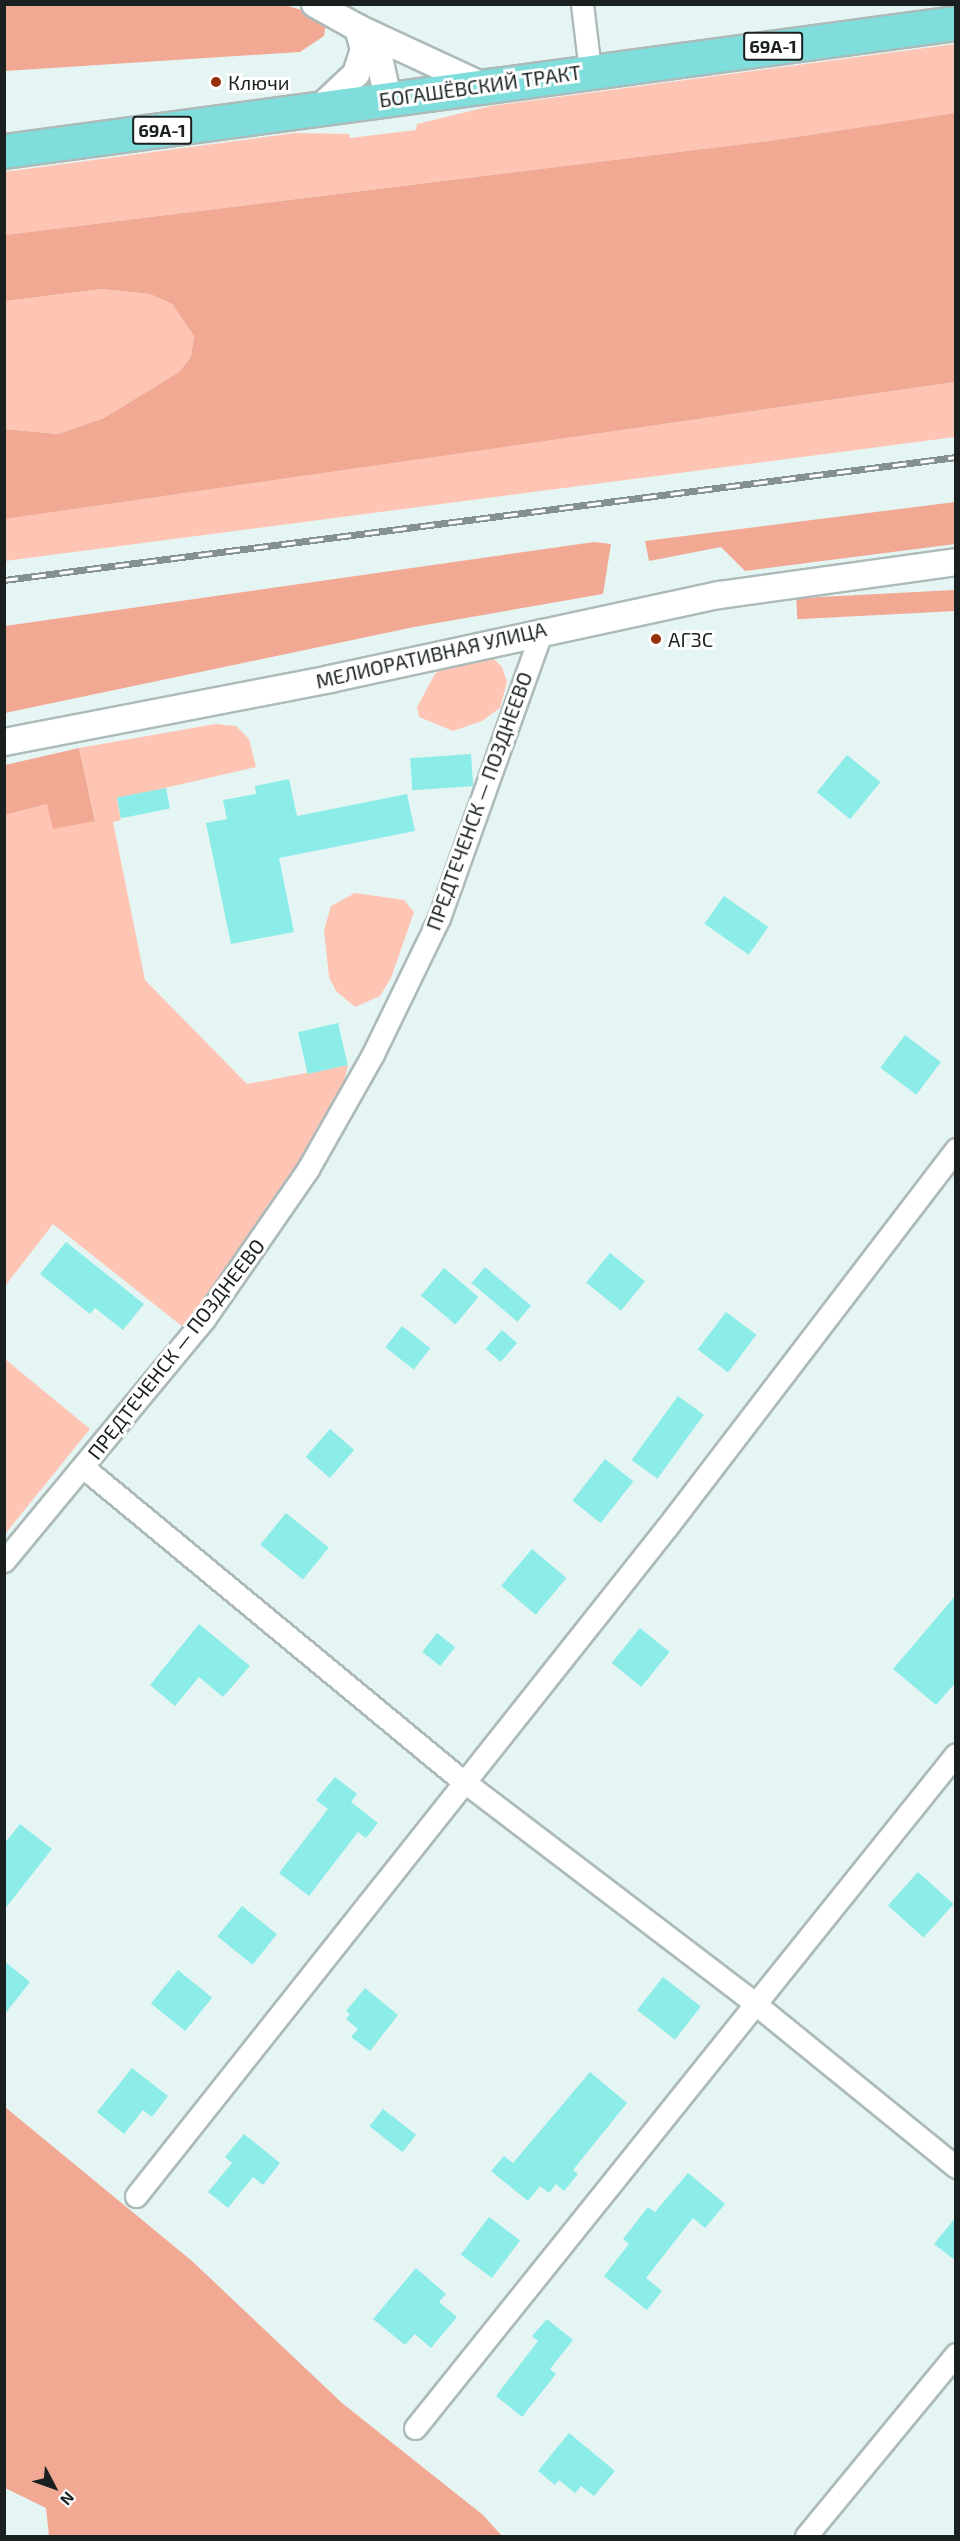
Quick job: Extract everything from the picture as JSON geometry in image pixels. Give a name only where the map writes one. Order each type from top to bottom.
[{"type":"main road","name":"БОГАШЁВСКИЙ ТРАКТ","points":[[4,151],[590,70],[956,23]]},
{"type":"street","points":[[315,4],[358,28],[481,85]]},
{"type":"street","points":[[582,4],[590,70]]},
{"type":"street","points":[[358,28],[377,48],[388,99]]},
{"type":"street","points":[[320,108],[356,74],[364,50],[358,28]]},
{"type":"street","name":"МЕЛИОРАТИВНАЯ УЛИЦА","points":[[4,742],[330,679],[542,630],[719,595],[956,562]]},
{"type":"street","name":"ПРЕДТЕЧЕНСК — ПОЗДНЕЕВО","points":[[4,1561],[83,1467],[241,1270],[308,1169],[373,1054],[458,872],[542,630]]},
{"type":"street","points":[[136,2196],[462,1780],[667,1527],[956,1149]]},
{"type":"street","points":[[83,1467],[462,1780],[753,2002],[956,2167]]},
{"type":"street","points":[[415,2428],[753,2002],[956,1754]]},
{"type":"street","points":[[806,2536],[956,2354]]},
{"type":"shaded area","points":[[5,5],[285,5],[318,15],[326,23],[324,36],[300,52],[5,71]]},
{"type":"shaded area","points":[[955,44],[955,113],[769,141],[5,235],[4,172],[295,133],[349,134],[350,138],[416,130],[417,124],[491,106]]},
{"type":"shaded area","points":[[955,113],[955,382],[5,519],[5,429],[58,434],[104,418],[179,372],[191,357],[194,336],[172,304],[150,294],[102,289],[5,301],[5,235],[769,141]]},
{"type":"shaded area","points":[[103,289],[150,294],[172,304],[194,336],[191,357],[179,372],[104,418],[58,434],[5,429],[4,301]]},
{"type":"shaded area","points":[[955,382],[955,437],[5,561],[4,519]]},
{"type":"shaded area","points":[[955,502],[955,544],[745,571],[721,547],[649,561],[645,541]]},
{"type":"shaded area","points":[[594,542],[611,544],[603,594],[414,627],[5,713],[5,626]]},
{"type":"shaded area","points":[[954,590],[955,611],[797,619],[796,598]]},
{"type":"shaded area","points":[[479,656],[494,659],[502,667],[507,682],[500,708],[482,721],[453,731],[419,717],[417,707],[435,674],[446,664]]},
{"type":"shaded area","points":[[215,724],[236,726],[249,739],[256,767],[117,799],[121,820],[113,822],[145,980],[247,1084],[348,1065],[342,1089],[267,1219],[246,1239],[183,1327],[53,1224],[5,1286],[5,815],[47,804],[95,820],[79,748]]},
{"type":"shaded area","points":[[79,748],[95,821],[53,829],[47,804],[5,815],[5,765]]},
{"type":"shaded area","points":[[355,893],[404,900],[414,912],[391,978],[380,996],[355,1007],[336,991],[329,977],[324,930],[331,906]]},
{"type":"shaded area","points":[[5,1359],[90,1429],[5,1534]]},
{"type":"shaded area","points":[[5,2107],[192,2261],[342,2403],[483,2515],[502,2536],[49,2536],[46,2508],[5,2488]]},
{"type":"building","points":[[471,754],[473,786],[412,790],[410,758]]},
{"type":"building","points":[[847,755],[880,782],[850,819],[817,792]]},
{"type":"building","points":[[289,779],[297,816],[407,794],[415,831],[279,858],[294,932],[231,944],[206,823],[227,819],[223,800],[256,794],[255,786]]},
{"type":"building","points":[[166,788],[170,809],[121,818],[117,798]]},
{"type":"building","points":[[724,896],[768,927],[749,955],[704,924]]},
{"type":"building","points":[[338,1023],[348,1065],[308,1074],[298,1032]]},
{"type":"building","points":[[905,1035],[941,1062],[916,1095],[880,1068]]},
{"type":"building","points":[[66,1242],[144,1304],[123,1330],[95,1308],[90,1314],[40,1274]]},
{"type":"building","points":[[610,1253],[645,1281],[621,1311],[586,1283]]},
{"type":"building","points":[[485,1267],[531,1306],[517,1322],[472,1283]]},
{"type":"building","points":[[444,1268],[478,1297],[455,1325],[421,1296]]},
{"type":"building","points":[[726,1312],[756,1335],[728,1372],[698,1350]]},
{"type":"building","points":[[402,1326],[430,1348],[414,1369],[385,1347]]},
{"type":"building","points":[[502,1330],[517,1343],[501,1362],[486,1349]]},
{"type":"building","points":[[678,1396],[704,1415],[657,1479],[632,1460]]},
{"type":"building","points":[[330,1429],[354,1450],[330,1478],[306,1457]]},
{"type":"building","points":[[605,1459],[633,1481],[601,1523],[572,1501]]},
{"type":"building","points":[[286,1513],[329,1548],[303,1579],[260,1545]]},
{"type":"building","points":[[532,1549],[566,1578],[536,1615],[501,1586]]},
{"type":"building","points":[[956,1595],[956,1682],[936,1705],[893,1669]]},
{"type":"building","points":[[199,1624],[250,1666],[223,1697],[199,1677],[175,1706],[150,1685]]},
{"type":"building","points":[[640,1628],[670,1652],[641,1687],[612,1663]]},
{"type":"building","points":[[437,1633],[455,1647],[440,1666],[422,1652]]},
{"type":"building","points":[[335,1777],[357,1794],[351,1802],[378,1823],[366,1838],[358,1832],[309,1896],[279,1873],[328,1809],[316,1800]]},
{"type":"building","points":[[20,1824],[52,1849],[4,1910],[4,1844]]},
{"type":"building","points":[[918,1872],[954,1904],[924,1938],[888,1905]]},
{"type":"building","points":[[242,1906],[277,1934],[252,1965],[217,1936]]},
{"type":"building","points":[[4,1961],[30,1982],[4,2015]]},
{"type":"building","points":[[178,1970],[212,1998],[185,2031],[151,2003]]},
{"type":"building","points":[[663,1977],[701,2007],[675,2040],[637,2010]]},
{"type":"building","points":[[365,1988],[398,2015],[370,2051],[351,2037],[358,2029],[346,2019],[350,2014],[346,2011]]},
{"type":"building","points":[[132,2068],[168,2096],[152,2117],[143,2110],[124,2134],[97,2112]]},
{"type":"building","points":[[590,2072],[627,2103],[573,2170],[578,2174],[564,2191],[556,2184],[549,2193],[540,2186],[528,2201],[491,2171],[504,2156],[513,2163]]},
{"type":"building","points":[[383,2109],[416,2135],[403,2152],[369,2126]]},
{"type":"building","points":[[244,2134],[280,2163],[263,2185],[253,2177],[228,2208],[208,2192],[232,2163],[225,2157]]},
{"type":"building","points":[[688,2173],[725,2204],[705,2228],[693,2218],[646,2278],[662,2291],[647,2310],[604,2276],[629,2244],[623,2239],[648,2207],[655,2212]]},
{"type":"building","points":[[489,2217],[520,2240],[492,2278],[461,2255]]},
{"type":"building","points":[[956,2217],[956,2261],[934,2244]]},
{"type":"building","points":[[416,2268],[446,2294],[439,2302],[457,2317],[431,2348],[415,2334],[405,2345],[373,2319]]},
{"type":"building","points":[[547,2319],[573,2340],[550,2369],[556,2374],[522,2417],[496,2396],[538,2341],[532,2336]]},
{"type":"building","points":[[569,2433],[615,2471],[594,2496],[581,2486],[575,2493],[559,2480],[555,2485],[538,2471]]},
{"type":"railway","points":[[4,580],[956,457]]},
{"type":"place","name":"Ключи","points":[[216,82]]},
{"type":"place","name":"АГЗС","points":[[656,639]]}]
